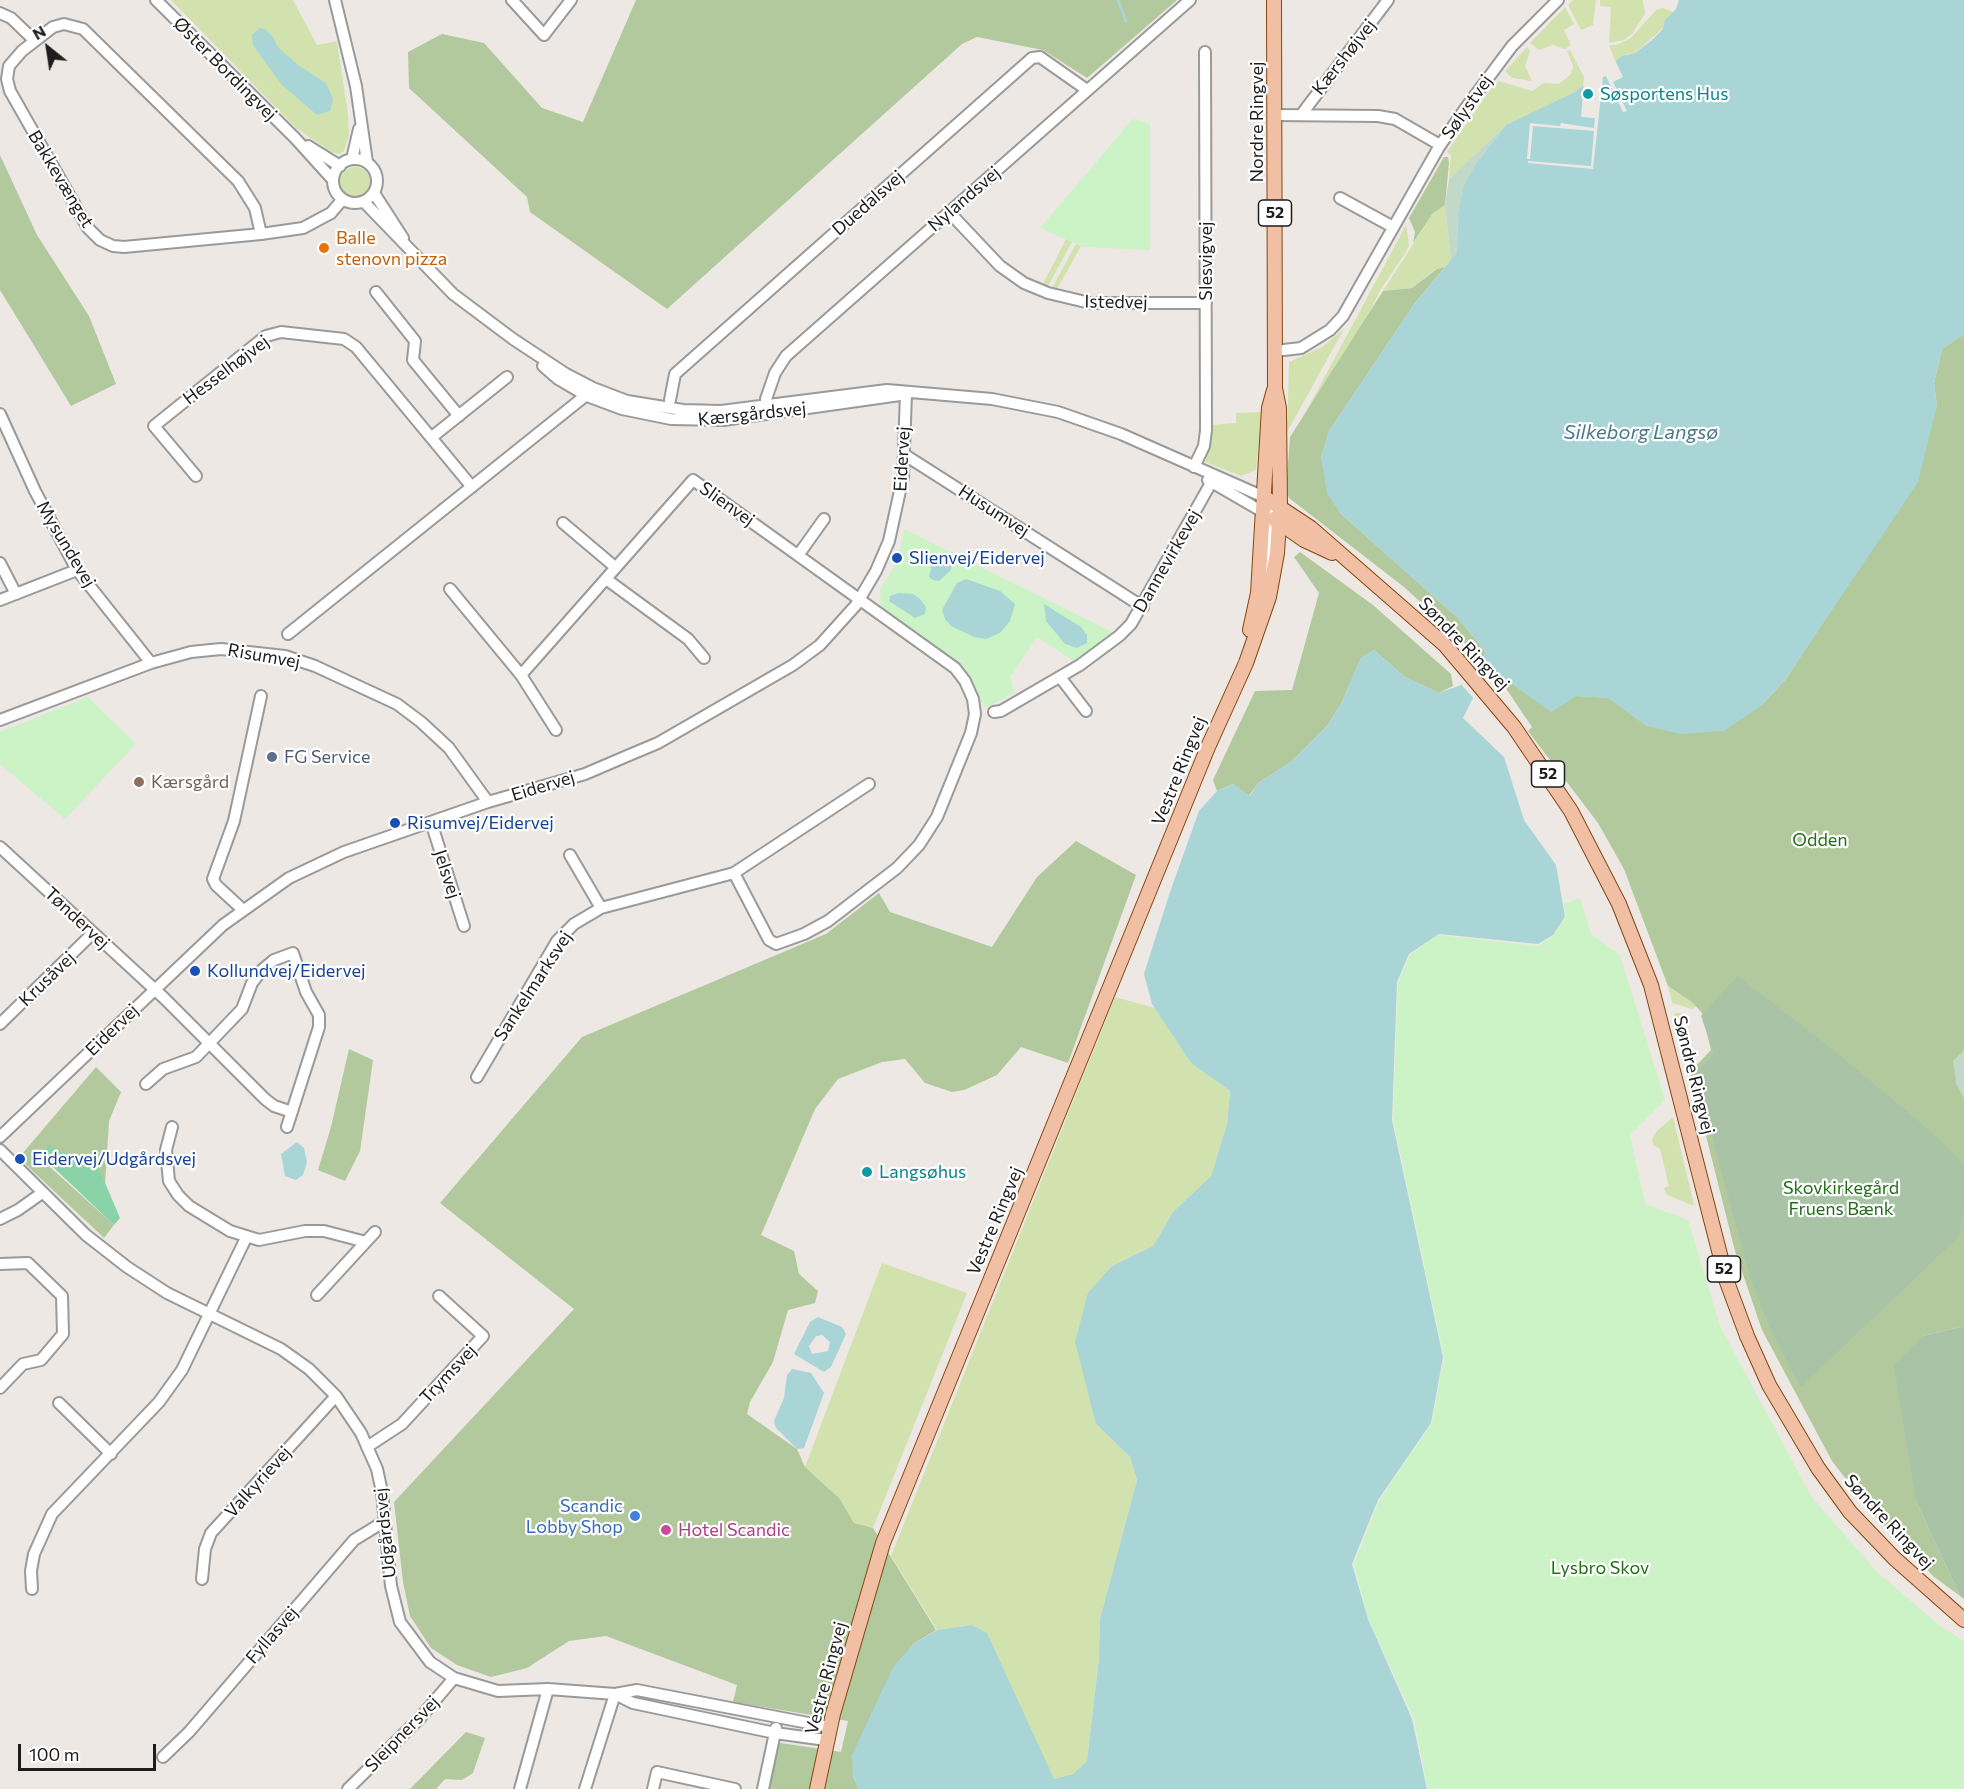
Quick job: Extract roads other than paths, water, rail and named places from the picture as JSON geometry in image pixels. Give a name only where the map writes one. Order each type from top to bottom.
[{"type":"main road","name":"Nordre Ringvej","points":[[1272,510],[1279,408],[1275,388],[1274,0]]},
{"type":"main road","name":"Nordre Ringvej","points":[[1272,510],[1269,408],[1275,388]]},
{"type":"main road","name":"Søndre Ringvej","points":[[1272,510],[1304,540],[1347,561],[1416,618],[1491,698],[1514,727],[1571,811],[1619,903],[1658,1006],[1727,1282],[1746,1336],[1769,1385],[1818,1468],[1850,1512],[1894,1558],[1964,1620]]},
{"type":"main road","name":"Vestre Ringvej","points":[[817,1789],[828,1734],[883,1543],[906,1482],[1238,677],[1246,663],[1265,609],[1277,553],[1272,510]]},
{"type":"main road","name":"Vestre Ringvej","points":[[1238,677],[1258,593],[1272,510]]},
{"type":"street","name":"Øster Bordingvej","points":[[156,0],[295,138],[333,180]]},
{"type":"street","points":[[335,0],[346,39],[367,162],[377,176],[374,193],[364,202],[356,204],[342,200],[334,188],[333,180],[339,166],[351,159],[367,162]]},
{"type":"street","points":[[512,0],[544,35],[571,0]]},
{"type":"street","name":"Nylandsvej","points":[[765,410],[775,373],[786,356],[1190,0]]},
{"type":"street","name":"Kærshøjvej","points":[[1301,116],[1388,0]]},
{"type":"street","name":"Sølystvej","points":[[1275,351],[1301,348],[1330,330],[1343,316],[1440,145],[1512,46],[1558,0]]},
{"type":"street","points":[[0,13],[11,18],[35,41]]},
{"type":"street","name":"Bakkevænget","points":[[261,234],[255,208],[238,181],[83,29],[64,24],[53,27],[9,66],[7,80],[10,91],[88,228],[100,240],[112,246],[124,247],[261,234],[303,228],[331,213],[342,200]]},
{"type":"street","name":"Slesvigvej","points":[[1194,467],[1204,446],[1206,430],[1204,52]]},
{"type":"street","name":"Duedalsvej","points":[[670,400],[675,374],[1032,58],[1040,57],[1087,90]]},
{"type":"street","points":[[1274,115],[1378,116],[1395,119],[1440,145]]},
{"type":"street","points":[[351,159],[361,120]]},
{"type":"street","name":"Øster Bordingvej","points":[[295,138],[339,166]]},
{"type":"street","name":"Kærsgårdsvej","points":[[374,193],[417,258]]},
{"type":"street","points":[[1340,198],[1393,227]]},
{"type":"street","name":"Kærsgårdsvej","points":[[364,202],[453,294],[513,339],[558,379],[590,392],[622,410],[671,419],[723,420],[844,394],[887,390],[906,394],[982,398],[1058,412],[1121,434],[1194,467],[1216,474],[1272,510]]},
{"type":"street","name":"Istedvej","points":[[949,212],[1000,266],[1024,283],[1048,293],[1090,303],[1206,303]]},
{"type":"street","points":[[376,292],[415,341],[413,360],[459,416]]},
{"type":"street","name":"Hesselhøjvej","points":[[196,476],[154,426],[266,336],[281,332],[344,339],[356,347],[472,487]]},
{"type":"street","points":[[432,437],[507,377]]},
{"type":"street","points":[[288,634],[590,392]]},
{"type":"street","name":"Eidervej","points":[[0,1137],[154,989],[242,909],[289,878],[318,863],[488,802],[585,774],[658,743],[793,665],[820,645],[860,598],[876,571],[889,541],[900,500],[905,455],[906,394]]},
{"type":"street","name":"Mysundevej","points":[[0,414],[35,491],[77,570],[151,663]]},
{"type":"street","name":"Husumvej","points":[[905,455],[1143,606]]},
{"type":"street","name":"Kærsgårdsvej","points":[[1194,467],[1211,483],[1272,510]]},
{"type":"street","name":"Slienvej","points":[[521,675],[693,480],[860,598]]},
{"type":"street","name":"Dannevirkevej","points":[[994,712],[1001,711],[1060,677],[1119,636],[1143,606],[1211,483]]},
{"type":"street","points":[[799,554],[824,519]]},
{"type":"street","points":[[563,523],[615,567]]},
{"type":"street","points":[[0,563],[16,594]]},
{"type":"street","points":[[0,600],[77,570]]},
{"type":"street","points":[[606,579],[688,639],[704,658]]},
{"type":"street","points":[[450,589],[521,675],[556,730]]},
{"type":"street","points":[[734,873],[770,942],[779,944],[828,921],[872,888],[919,845],[937,817],[971,733],[975,714],[973,699],[965,681],[955,668],[860,598]]},
{"type":"street","name":"Risumvej","points":[[0,720],[151,663],[191,652],[221,649],[285,656],[315,666],[397,704],[449,748],[488,802]]},
{"type":"street","points":[[1060,677],[1086,711]]},
{"type":"street","points":[[242,909],[216,885],[213,879],[234,821],[261,696]]},
{"type":"street","name":"Sankelmarksvej","points":[[477,1077],[557,941],[570,927],[600,908],[734,873],[869,784]]},
{"type":"street","name":"Jelsvej","points":[[431,822],[464,926]]},
{"type":"street","name":"Tøndervej","points":[[0,847],[210,1042],[265,1099],[274,1106],[292,1112]]},
{"type":"street","points":[[570,855],[600,908]]},
{"type":"street","name":"Krusåvej","points":[[0,1024],[93,933]]},
{"type":"street","points":[[146,1084],[163,1069],[196,1057],[242,1009],[252,983],[262,970],[274,960],[292,952],[306,992],[319,1015],[319,1027],[287,1127]]},
{"type":"street","points":[[172,1127],[166,1150],[169,1181],[178,1195],[198,1211],[246,1238],[267,1239],[304,1231],[324,1231],[366,1242]]},
{"type":"street","name":"Udgårdsvej","points":[[0,1150],[86,1235],[127,1267],[166,1293],[281,1349],[309,1369],[336,1396],[353,1419],[367,1447],[382,1492],[391,1586],[400,1622],[430,1662],[454,1678],[498,1691],[548,1689],[615,1694],[637,1690],[778,1719],[828,1734]]},
{"type":"street","points":[[0,1219],[42,1193]]},
{"type":"street","points":[[317,1295],[375,1232]]},
{"type":"street","points":[[33,1589],[31,1571],[34,1554],[52,1514],[111,1454],[171,1386],[182,1370],[246,1238]]},
{"type":"street","points":[[0,1264],[28,1263],[62,1296],[63,1334],[41,1360],[23,1364],[0,1388]]},
{"type":"street","name":"Trymsvej","points":[[367,1447],[402,1424],[483,1336],[439,1296]]},
{"type":"street","name":"Valkyrievej","points":[[202,1579],[205,1549],[211,1533],[336,1396]]},
{"type":"street","points":[[59,1403],[111,1454]]},
{"type":"street","name":"Fyllasvej","points":[[164,1756],[189,1732],[354,1540],[386,1521]]},
{"type":"street","name":"Sleipnersvej","points":[[348,1789],[420,1718],[454,1678]]},
{"type":"street","points":[[520,1789],[548,1689]]},
{"type":"street","points":[[585,1789],[615,1694]]},
{"type":"street","name":"Udgårdsvej","points":[[615,1694],[633,1703],[775,1733],[828,1734]]},
{"type":"street","points":[[763,1789],[778,1719]]},
{"type":"street","points":[[653,1789],[657,1772],[735,1789]]},
{"type":"water","name":"Silkeborg Langsø","points":[[1679,0],[1964,0],[1964,334],[1942,349],[1934,383],[1937,406],[1918,482],[1786,679],[1761,706],[1724,731],[1681,734],[1646,726],[1608,698],[1577,696],[1551,712],[1505,679],[1499,678],[1493,680],[1473,698],[1463,718],[1504,757],[1524,820],[1556,865],[1565,917],[1553,935],[1538,944],[1439,934],[1409,954],[1397,982],[1392,1120],[1443,1357],[1431,1423],[1378,1500],[1352,1564],[1368,1619],[1412,1719],[1427,1789],[859,1789],[853,1776],[852,1755],[893,1667],[913,1644],[937,1630],[972,1625],[987,1633],[1054,1779],[1073,1774],[1087,1761],[1099,1658],[1100,1619],[1137,1480],[1130,1457],[1096,1424],[1075,1342],[1088,1293],[1112,1266],[1153,1246],[1173,1212],[1211,1176],[1227,1124],[1230,1091],[1191,1063],[1152,1004],[1144,974],[1170,892],[1199,811],[1217,791],[1233,784],[1250,796],[1258,783],[1291,762],[1327,726],[1341,704],[1361,657],[1374,650],[1405,677],[1439,693],[1461,685],[1482,667],[1485,651],[1459,619],[1340,513],[1327,493],[1321,458],[1329,431],[1415,303],[1457,253],[1458,213],[1464,186],[1477,162],[1506,125],[1575,92],[1622,56],[1635,53],[1652,40],[1663,29],[1665,20],[1676,9]]},
{"type":"water","points":[[260,28],[265,29],[273,37],[278,47],[298,65],[326,83],[333,99],[330,111],[317,115],[282,85],[253,45],[252,35]]},
{"type":"water","points":[[946,555],[952,561],[951,570],[939,581],[933,580],[929,577],[932,564],[939,556]]},
{"type":"water","points":[[966,579],[1000,591],[1015,604],[1010,621],[1000,633],[986,639],[974,637],[951,626],[945,619],[942,610],[957,583]]},
{"type":"water","points":[[898,593],[913,594],[920,599],[926,607],[925,614],[915,618],[889,601],[890,596]]},
{"type":"water","points":[[1044,604],[1081,627],[1087,635],[1087,643],[1077,648],[1065,644],[1046,621]]},
{"type":"water","points":[[297,1142],[304,1148],[307,1162],[303,1175],[296,1180],[285,1176],[281,1154]]},
{"type":"water","points":[[818,1317],[842,1327],[846,1334],[831,1367],[824,1372],[794,1354],[810,1322]],"holes":[[[822,1335],[830,1342],[828,1351],[812,1354],[809,1346],[816,1336]]]},
{"type":"water","points":[[792,1369],[811,1373],[824,1393],[804,1448],[797,1449],[776,1428],[774,1421],[784,1398],[787,1375]]},
{"type":"waterway","points":[[1118,0],[1126,21]]},
{"type":"place","name":"Søsportens Hus","points":[[1588,94]]},
{"type":"place","name":"Balle stenovn pizza","points":[[324,248]]},
{"type":"place","name":"Slienvej/Eidervej","points":[[897,558]]},
{"type":"place","name":"FG Service","points":[[272,757]]},
{"type":"place","name":"Kærsgård","points":[[139,782]]},
{"type":"place","name":"Risumvej/Eidervej","points":[[395,823]]},
{"type":"place","name":"Kollundvej/Eidervej","points":[[195,971]]},
{"type":"place","name":"Eidervej/Udgårdsvej","points":[[20,1159]]},
{"type":"place","name":"Langsøhus","points":[[867,1172]]},
{"type":"place","name":"Scandic Lobby Shop","points":[[635,1516]]},
{"type":"place","name":"Hotel Scandic","points":[[666,1530]]},
{"type":"park label","name":"Odden","points":[[1820,840]]},
{"type":"park label","name":"Skovkirkegård Fruens Bænk","points":[[1841,1198]]},
{"type":"park label","name":"Lysbro Skov","points":[[1600,1568]]}]
